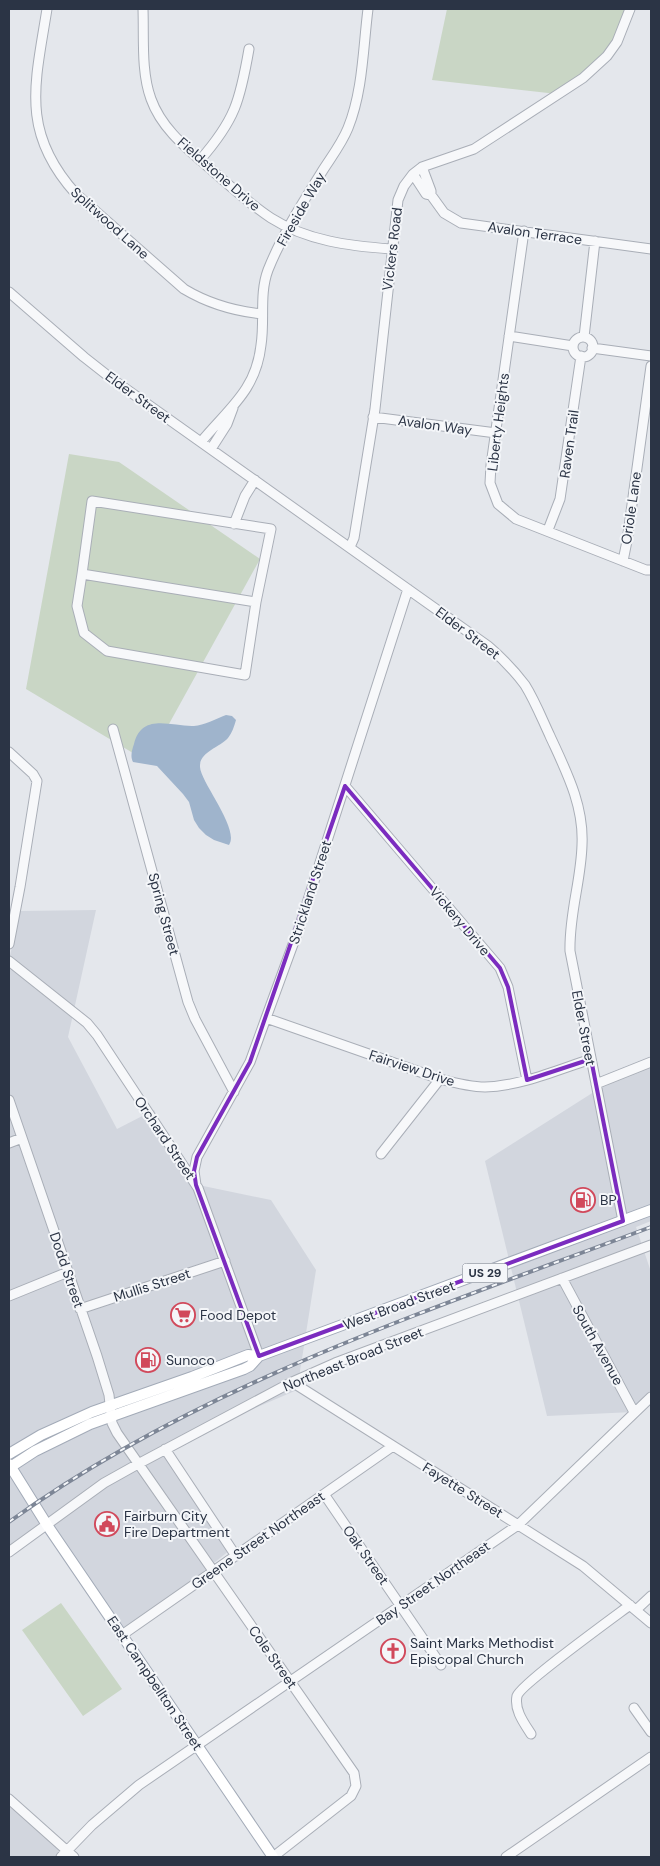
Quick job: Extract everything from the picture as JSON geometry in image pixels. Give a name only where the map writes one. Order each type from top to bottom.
[{"type":"main road","name":"West Broad Street","points":[[9,1454],[62,1424],[248,1355],[259,1356],[651,1210]]},
{"type":"main road","name":"West Broad Street","points":[[9,1466],[90,1424],[244,1369],[250,1366],[259,1356]]},
{"type":"main road","name":"East Campbellton Street","points":[[9,1466],[36,1509],[273,1857]]},
{"type":"street","name":"Splitwood Lane","points":[[47,9],[36,78],[35,112],[44,147],[62,179],[76,194],[184,289],[200,299],[218,306],[262,314]]},
{"type":"street","name":"Fieldstone Drive","points":[[143,9],[145,73],[151,99],[158,115],[168,129],[200,160],[256,208],[288,228],[333,242],[391,249]]},
{"type":"street","name":"Fireside Way","points":[[201,442],[222,417],[233,408],[250,385],[258,363],[262,343],[263,292],[267,273],[281,240],[341,142],[353,115],[358,92],[368,9]]},
{"type":"street","name":"Vickers Road","points":[[350,548],[354,538],[373,417],[398,200],[404,186],[413,174],[422,167],[430,163],[459,156],[474,149],[584,78],[602,62],[617,42],[630,9]]},
{"type":"street","points":[[200,160],[219,138],[234,112],[242,87],[249,49]]},
{"type":"street","name":"Avalon Terrace","points":[[422,167],[431,195],[444,213],[461,222],[651,249]]},
{"type":"street","name":"Avalon Terrace","points":[[413,174],[426,194],[431,195]]},
{"type":"street","name":"Liberty Heights","points":[[524,231],[490,483],[498,504],[516,519],[646,570],[651,570]]},
{"type":"street","points":[[584,337],[596,241]]},
{"type":"street","name":"Elder Street","points":[[9,292],[84,357],[488,646],[525,685],[571,782],[580,812],[583,843],[571,919],[570,950],[623,1221]]},
{"type":"street","points":[[509,336],[573,346]]},
{"type":"street","points":[[584,337],[576,340],[573,346],[576,354],[588,355],[592,348]]},
{"type":"street","points":[[584,337],[589,340],[592,348]]},
{"type":"street","points":[[592,348],[651,356]]},
{"type":"street","name":"Raven Trail","points":[[548,530],[560,499],[582,356]]},
{"type":"street","name":"Oriole Lane","points":[[623,561],[628,540],[651,366]]},
{"type":"street","name":"Fireside Way","points":[[211,449],[227,424],[233,408]]},
{"type":"street","name":"Avalon Way","points":[[373,417],[496,433]]},
{"type":"street","points":[[234,524],[245,496],[254,480]]},
{"type":"street","points":[[92,501],[234,524],[271,529],[256,602],[245,675],[107,651],[84,633],[77,606],[92,501]]},
{"type":"street","points":[[82,574],[256,602]]},
{"type":"street","name":"Strickland Street","points":[[196,1186],[194,1171],[198,1157],[250,1062],[299,928],[408,589]]},
{"type":"street","name":"Spring Street","points":[[113,729],[188,1002],[195,1019],[234,1092]]},
{"type":"street","points":[[9,752],[33,774],[37,781],[9,944]]},
{"type":"street","name":"Vickery Drive","points":[[345,786],[500,968],[508,987],[527,1080]]},
{"type":"street","name":"Orchard Street","points":[[9,961],[87,1023],[196,1186],[259,1356]]},
{"type":"street","name":"Fairview Drive","points":[[266,1018],[462,1085],[484,1087],[506,1085],[590,1060]]},
{"type":"street","points":[[596,1084],[651,1062]]},
{"type":"street","points":[[381,1154],[440,1079]]},
{"type":"street","name":"Dodd Street","points":[[9,1100],[109,1395],[112,1423],[121,1440]]},
{"type":"street","points":[[9,1143],[22,1138]]},
{"type":"street","name":"Northeast Broad Street","points":[[9,1552],[104,1483],[292,1382],[335,1363],[651,1245]]},
{"type":"street","name":"Mullis Street","points":[[80,1309],[224,1261]]},
{"type":"street","points":[[9,1296],[68,1272]]},
{"type":"street","name":"South Avenue","points":[[562,1278],[634,1412]]},
{"type":"street","name":"Fayette Street","points":[[292,1382],[583,1566],[651,1623]]},
{"type":"street","name":"Bay Street Northeast","points":[[67,1855],[92,1824],[119,1801],[197,1745],[518,1525],[651,1397]]},
{"type":"street","name":"Cole Street","points":[[121,1440],[354,1773],[356,1786],[351,1796],[273,1857]]},
{"type":"street","name":"Greene Street Northeast","points":[[122,1635],[393,1446]]},
{"type":"street","points":[[165,1449],[236,1556]]},
{"type":"street","name":"Oak Street","points":[[324,1494],[441,1665]]},
{"type":"street","points":[[532,1734],[518,1711],[517,1697],[519,1691],[633,1607],[651,1596]]},
{"type":"street","points":[[634,1708],[651,1732]]},
{"type":"street","points":[[506,1857],[651,1756]]},
{"type":"street","points":[[9,1798],[67,1855]]},
{"type":"highlighted area","points":[[345,786],[500,968],[508,987],[527,1080],[591,1059],[623,1221],[259,1356],[196,1185],[194,1171],[197,1157],[250,1062]]},
{"type":"shaded area","points":[[96,910],[68,1037],[117,1129],[154,1110],[189,1183],[271,1200],[316,1270],[297,1390],[166,1446],[235,1546],[124,1635],[48,1522],[9,1550],[9,960],[20,911]]},
{"type":"shaded area","points":[[651,1063],[651,1221],[636,1227],[651,1272],[651,1395],[633,1412],[547,1416],[485,1161],[597,1090]]},
{"type":"shaded area","points":[[9,1800],[69,1855],[66,1857],[9,1857]]},
{"type":"green space","points":[[447,9],[631,9],[621,44],[566,95],[432,80]]},
{"type":"green space","points":[[69,454],[119,462],[260,559],[148,762],[26,689]]},
{"type":"green space","points":[[61,1603],[122,1689],[83,1716],[22,1630]]},
{"type":"water","points":[[226,715],[232,716],[236,720],[232,732],[224,742],[206,754],[200,767],[229,828],[231,838],[229,845],[214,840],[199,828],[194,820],[189,802],[157,766],[133,762],[131,755],[138,734],[144,728],[151,725],[159,723],[194,726]]},
{"type":"railway","points":[[9,1522],[83,1473],[160,1429],[239,1389],[402,1320],[651,1227]]},
{"type":"place","name":"BP","points":[[583,1200]]},
{"type":"place","name":"Food Depot","points":[[183,1315]]},
{"type":"place","name":"Sunoco","points":[[148,1360]]},
{"type":"place","name":"Fairburn City Fire Department","points":[[107,1524]]},
{"type":"place","name":"Saint Marks Methodist Episcopal Church","points":[[393,1651]]}]
